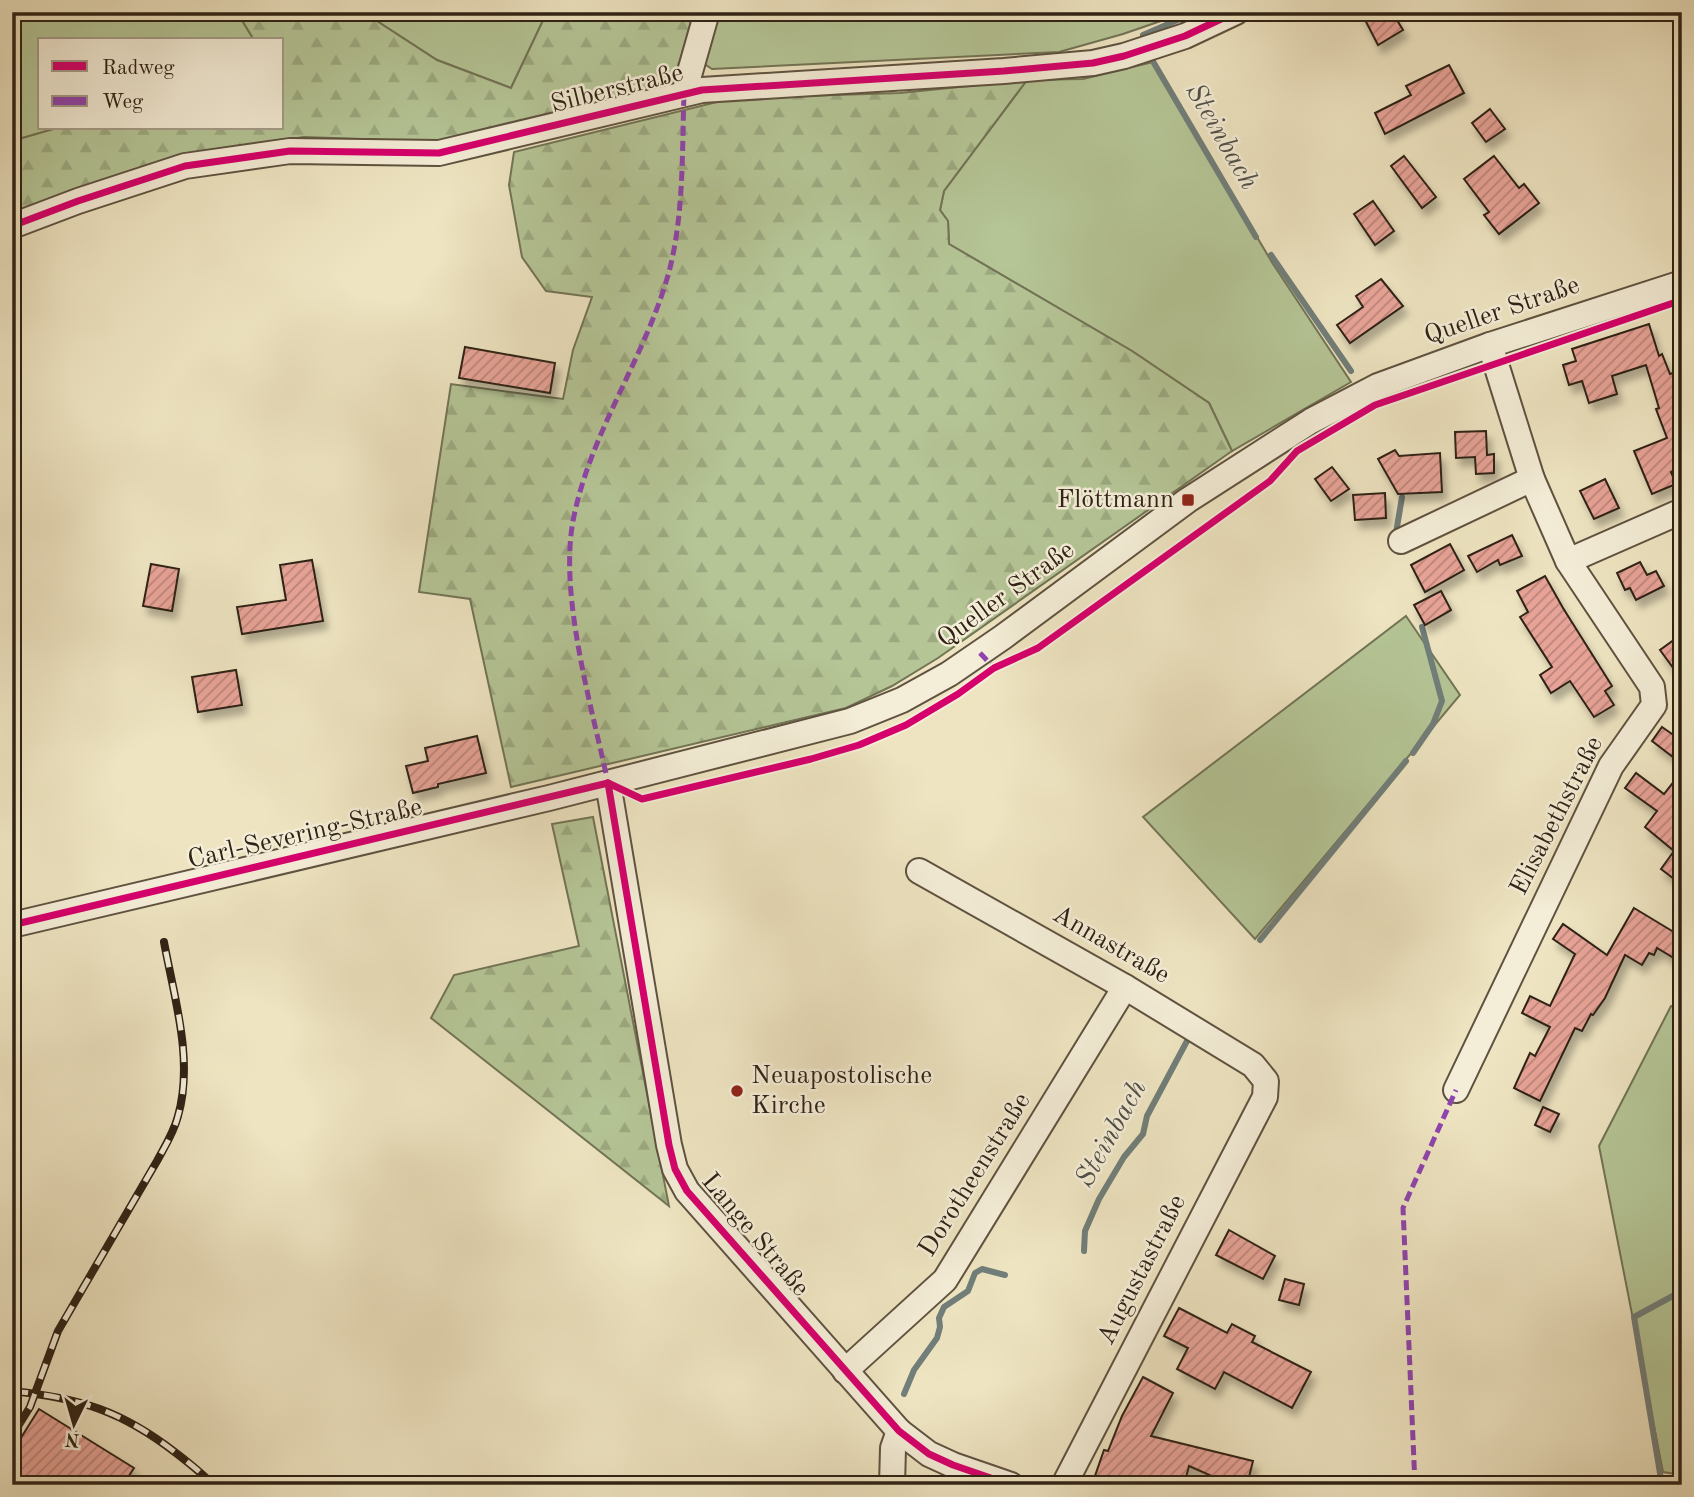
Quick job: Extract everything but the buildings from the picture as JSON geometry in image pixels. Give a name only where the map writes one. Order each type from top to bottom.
[{"type":"street","points":[[684,93],[707,12]]},
{"type":"street","name":"Silberstraße","points":[[12,226],[185,166],[290,151],[439,153],[684,93],[720,88],[1093,63],[1185,36],[1236,12]]},
{"type":"street","name":"Queller Straße","points":[[608,783],[826,729],[902,700],[980,653],[1154,524],[1311,421],[1378,386],[1490,345],[1682,283]]},
{"type":"street","name":"Elisabethstraße","points":[[1456,1090],[1611,766],[1654,705],[1652,687],[1569,561],[1532,479],[1490,345]]},
{"type":"street","points":[[1401,541],[1532,479]]},
{"type":"street","points":[[1569,561],[1682,511]]},
{"type":"street","name":"Carl-Severing-Straße","points":[[12,925],[608,783]]},
{"type":"street","name":"Lange Straße","points":[[608,783],[669,1145],[675,1168],[687,1191],[900,1431],[929,1454],[1011,1485]]},
{"type":"street","name":"Annastraße","points":[[919,871],[1125,987],[1253,1065],[1266,1081]]},
{"type":"street","name":"Dorotheenstraße","points":[[845,1371],[945,1280],[1125,987]]},
{"type":"street","name":"Augustastraße","points":[[1064,1485],[1265,1097],[1266,1081]]},
{"type":"street","points":[[892,1485],[893,1448],[900,1431]]},
{"type":"green space","points":[[12,12],[237,12],[253,38],[38,38],[38,130],[50,130],[12,141]]},
{"type":"green space","points":[[237,12],[363,12],[437,60],[511,88],[547,12],[694,12],[673,85],[440,142],[304,137],[182,155],[12,213],[12,141],[50,130],[284,130],[284,38],[253,38]]},
{"type":"green space","points":[[363,12],[547,12],[511,88],[437,60]]},
{"type":"green space","points":[[716,12],[1187,12],[1059,52],[712,69],[703,63]]},
{"type":"green space","points":[[1153,62],[1273,264],[1351,382],[1232,451],[1209,403],[1132,351],[949,244],[948,221],[940,210],[944,191],[1027,80],[1083,79]]},
{"type":"green space","points":[[1027,80],[944,191],[940,210],[948,221],[949,244],[1132,351],[1209,403],[1232,451],[938,658],[892,686],[846,708],[511,787],[470,599],[419,592],[451,384],[563,399],[573,350],[592,297],[546,291],[522,257],[509,185],[514,152],[733,98],[900,93]]},
{"type":"green space","points":[[1406,616],[1460,695],[1255,939],[1143,817]]},
{"type":"green space","points":[[593,817],[669,1206],[431,1018],[454,975],[579,946],[552,824]]},
{"type":"green space","points":[[1671,1006],[1682,1011],[1682,1475],[1663,1472],[1599,1146]]},
{"type":"waterway","name":"Steinbach","points":[[1143,35],[1196,12]]},
{"type":"waterway","name":"Steinbach","points":[[1151,58],[1256,237]]},
{"type":"waterway","name":"Steinbach","points":[[1271,255],[1351,371]]},
{"type":"waterway","name":"Steinbach","points":[[1396,533],[1402,497]]},
{"type":"waterway","name":"Steinbach","points":[[1413,753],[1433,724],[1442,701],[1422,627]]},
{"type":"waterway","name":"Steinbach","points":[[1260,940],[1406,761]]},
{"type":"waterway","name":"Steinbach","points":[[1084,1251],[1085,1231],[1099,1199],[1124,1157],[1143,1134],[1147,1116],[1187,1041]]},
{"type":"waterway","name":"Steinbach","points":[[904,1394],[914,1370],[937,1338],[939,1318],[944,1307],[968,1291],[975,1273],[982,1269],[1005,1275]]},
{"type":"waterway","points":[[1662,1485],[1634,1317],[1682,1291]]},
{"type":"railway","points":[[12,1436],[30,1407],[58,1331],[157,1161],[176,1122],[182,1095],[183,1051],[164,942]]},
{"type":"railway","points":[[12,1391],[80,1403],[118,1417],[191,1464],[213,1485]]},
{"type":"marked path","points":[[612,785],[608,783],[579,652],[570,583],[573,521],[592,456],[648,332],[670,268],[680,203],[684,93]]},
{"type":"marked path","points":[[980,653],[997,671]]},
{"type":"marked path","points":[[1415,1485],[1403,1208],[1456,1090]]},
{"type":"cycle path","points":[[12,226],[185,166],[290,151],[439,153],[702,90],[1093,63],[1185,36],[1236,12]]},
{"type":"cycle path","points":[[608,783],[642,799],[811,759],[859,745],[906,725],[958,694],[994,668],[1038,648],[1270,481],[1297,451],[1375,405],[1682,300]]},
{"type":"cycle path","points":[[608,783],[669,1145],[675,1169],[687,1191],[899,1431],[929,1454],[1011,1485]]},
{"type":"cycle path","points":[[12,925],[608,783]]},
{"type":"place","name":"Flöttmann","points":[[1188,500]]},
{"type":"place","name":"Neuapostolische Kirche","points":[[737,1091]]}]
